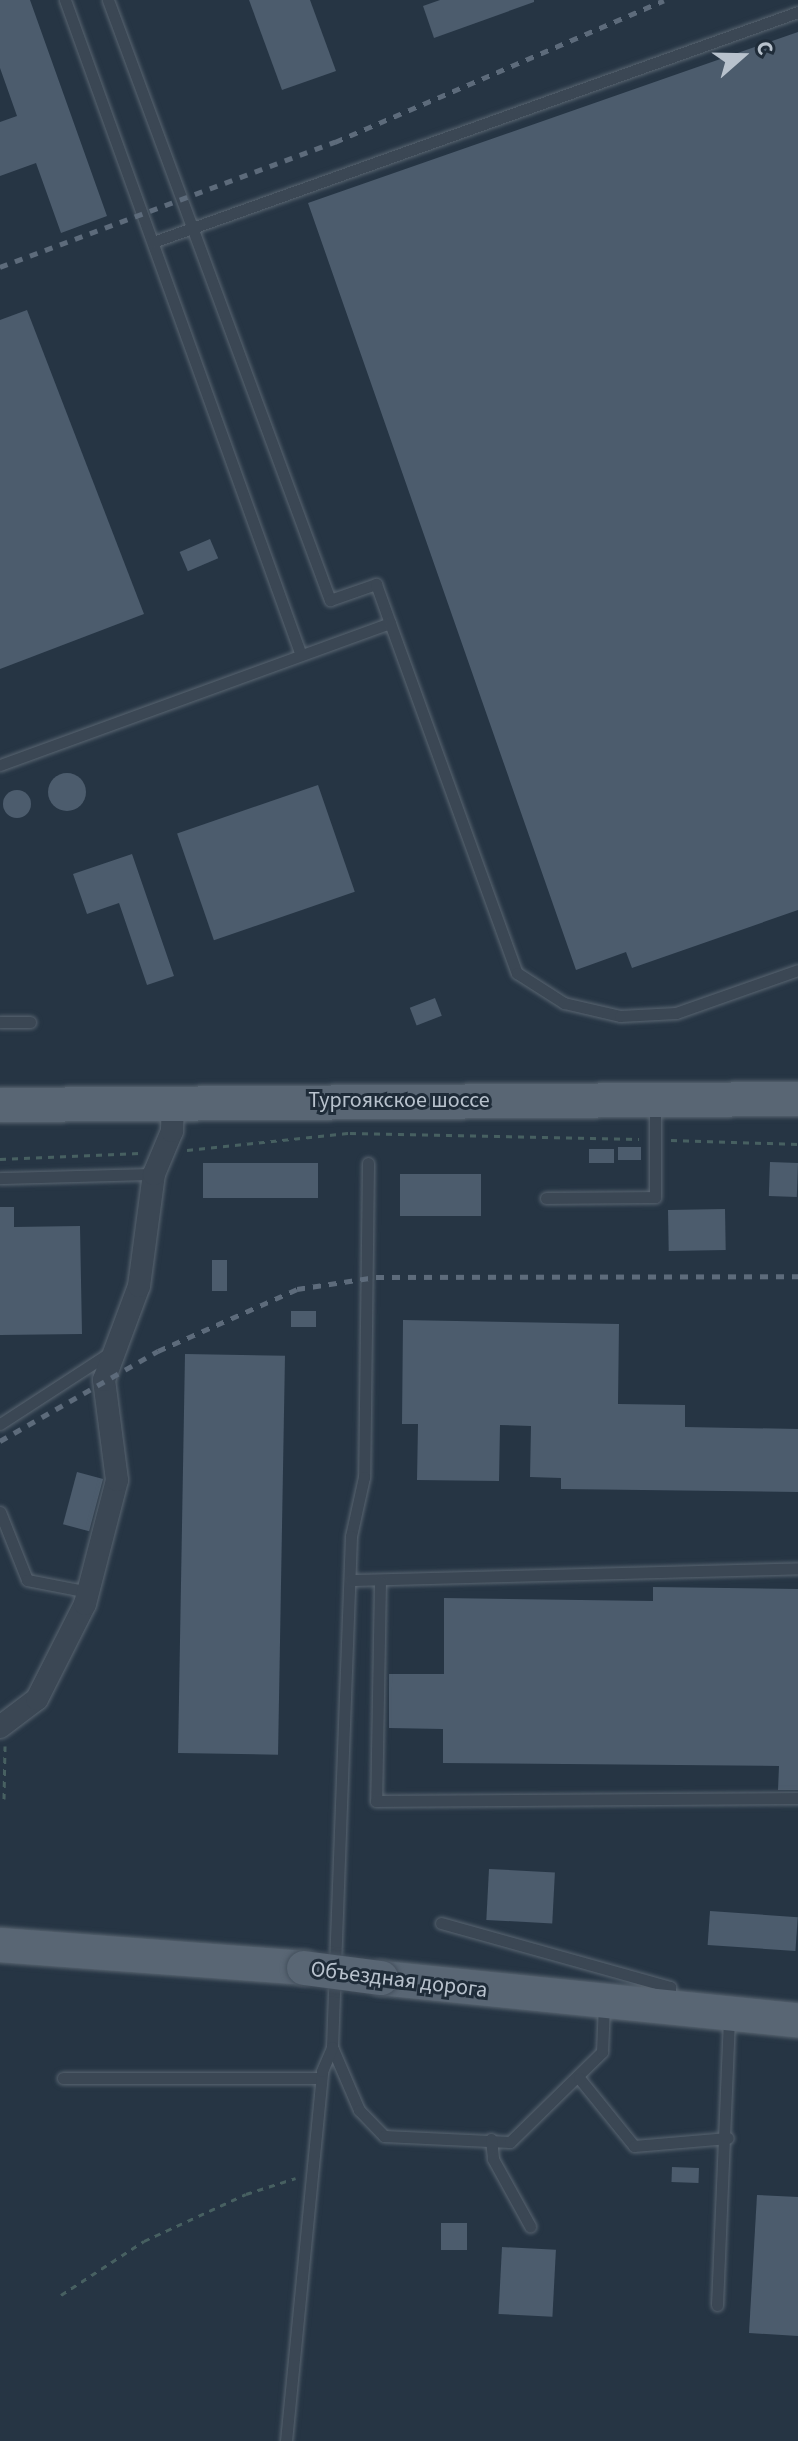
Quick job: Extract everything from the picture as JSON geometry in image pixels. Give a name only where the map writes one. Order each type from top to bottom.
[{"type":"main road","name":"Тургоякское шоссе","points":[[0,1105],[798,1099]]},
{"type":"main road","name":"Объездная дорога","points":[[0,1945],[304,1968],[604,2005],[798,2020]]},
{"type":"street","points":[[2,1726],[37,1699],[89,1592],[117,1480],[104,1380],[139,1286],[154,1174],[164,1152],[173,1103]]},
{"type":"lane","points":[[65,0],[301,655]]},
{"type":"lane","points":[[108,0],[330,600],[376,584],[517,973],[564,1003],[620,1016],[676,1013],[798,970]]},
{"type":"lane","points":[[153,242],[798,12]]},
{"type":"lane","points":[[0,765],[390,623]]},
{"type":"lane","points":[[0,1022],[30,1022]]},
{"type":"lane","points":[[546,1198],[655,1197],[655,1100]]},
{"type":"lane","points":[[286,2441],[321,2078],[332,2047],[350,1580],[364,1477],[368,1163]]},
{"type":"lane","points":[[0,1178],[154,1174]]},
{"type":"lane","points":[[0,1424],[115,1349]]},
{"type":"lane","points":[[0,1512],[27,1580],[89,1592]]},
{"type":"lane","points":[[350,1580],[798,1568]]},
{"type":"lane","points":[[380,1581],[376,1801],[798,1798]]},
{"type":"lane","points":[[441,1923],[670,1987],[669,2011]]},
{"type":"lane","points":[[332,2047],[359,2110],[384,2136],[510,2142],[579,2078],[602,2052],[604,2005]]},
{"type":"lane","points":[[717,2305],[728,2138],[729,2017]]},
{"type":"lane","points":[[63,2078],[321,2078]]},
{"type":"lane","points":[[579,2078],[634,2146],[728,2138]]},
{"type":"lane","points":[[491,2139],[493,2159],[530,2226]]},
{"type":"path","points":[[0,1159],[164,1152],[350,1133],[798,1144]]},
{"type":"path","points":[[2,1726],[4,1799]]},
{"type":"path","points":[[61,2295],[144,2241],[246,2194],[311,2174]]},
{"type":"building","points":[[0,0],[30,0],[107,216],[61,233],[36,163],[0,176],[0,122],[17,116],[0,68]]},
{"type":"building","points":[[249,0],[310,0],[336,71],[282,90]]},
{"type":"building","points":[[440,0],[534,2],[434,38],[423,6]]},
{"type":"building","points":[[798,32],[798,910],[632,968],[626,952],[576,970],[308,203]]},
{"type":"building","points":[[27,310],[144,614],[0,669],[0,320]]},
{"type":"building","points":[[210,539],[218,558],[188,571],[180,552]]},
{"type":"building","points":[[67,773],[81,778],[86,792],[81,806],[67,811],[53,806],[48,792],[53,778]]},
{"type":"building","points":[[318,785],[355,892],[214,940],[177,834]]},
{"type":"building","points":[[17,790],[27,794],[31,804],[27,814],[17,818],[7,814],[3,804],[7,794]]},
{"type":"building","points":[[132,854],[174,976],[147,985],[119,903],[87,914],[73,874]]},
{"type":"building","points":[[435,998],[442,1016],[417,1025],[410,1008]]},
{"type":"building","points":[[618,1147],[641,1147],[641,1160],[618,1160]]},
{"type":"building","points":[[589,1149],[614,1149],[614,1163],[589,1163]]},
{"type":"building","points":[[770,1162],[798,1163],[797,1197],[769,1196]]},
{"type":"building","points":[[203,1163],[318,1163],[318,1198],[203,1198]]},
{"type":"building","points":[[400,1174],[481,1174],[481,1216],[400,1216]]},
{"type":"building","points":[[0,1207],[14,1207],[14,1227],[80,1226],[82,1334],[0,1335]]},
{"type":"building","points":[[725,1209],[726,1250],[669,1251],[668,1210]]},
{"type":"building","points":[[212,1260],[227,1260],[227,1291],[212,1291]]},
{"type":"building","points":[[291,1311],[316,1311],[316,1327],[291,1327]]},
{"type":"building","points":[[403,1320],[619,1324],[618,1404],[685,1405],[685,1427],[798,1429],[798,1492],[561,1489],[561,1478],[530,1477],[531,1426],[500,1425],[499,1481],[417,1480],[418,1424],[402,1424]]},
{"type":"building","points":[[185,1354],[285,1356],[278,1755],[178,1753]]},
{"type":"building","points":[[77,1472],[103,1479],[89,1531],[63,1524]]},
{"type":"building","points":[[653,1587],[798,1589],[798,1790],[778,1790],[779,1766],[443,1763],[443,1729],[389,1728],[389,1674],[444,1674],[444,1598],[653,1601]]},
{"type":"building","points":[[489,1869],[555,1872],[552,1923],[486,1920]]},
{"type":"building","points":[[710,1911],[798,1917],[795,1951],[708,1945]]},
{"type":"building","points":[[672,2167],[699,2168],[698,2183],[671,2182]]},
{"type":"building","points":[[757,2195],[798,2197],[798,2336],[749,2333]]},
{"type":"building","points":[[441,2223],[467,2223],[467,2250],[441,2250]]},
{"type":"building","points":[[502,2247],[556,2250],[552,2317],[498,2314]]},
{"type":"railway","points":[[0,267],[335,142],[664,0]]},
{"type":"railway","points":[[0,1441],[158,1351],[297,1289],[376,1277],[798,1276]]}]
